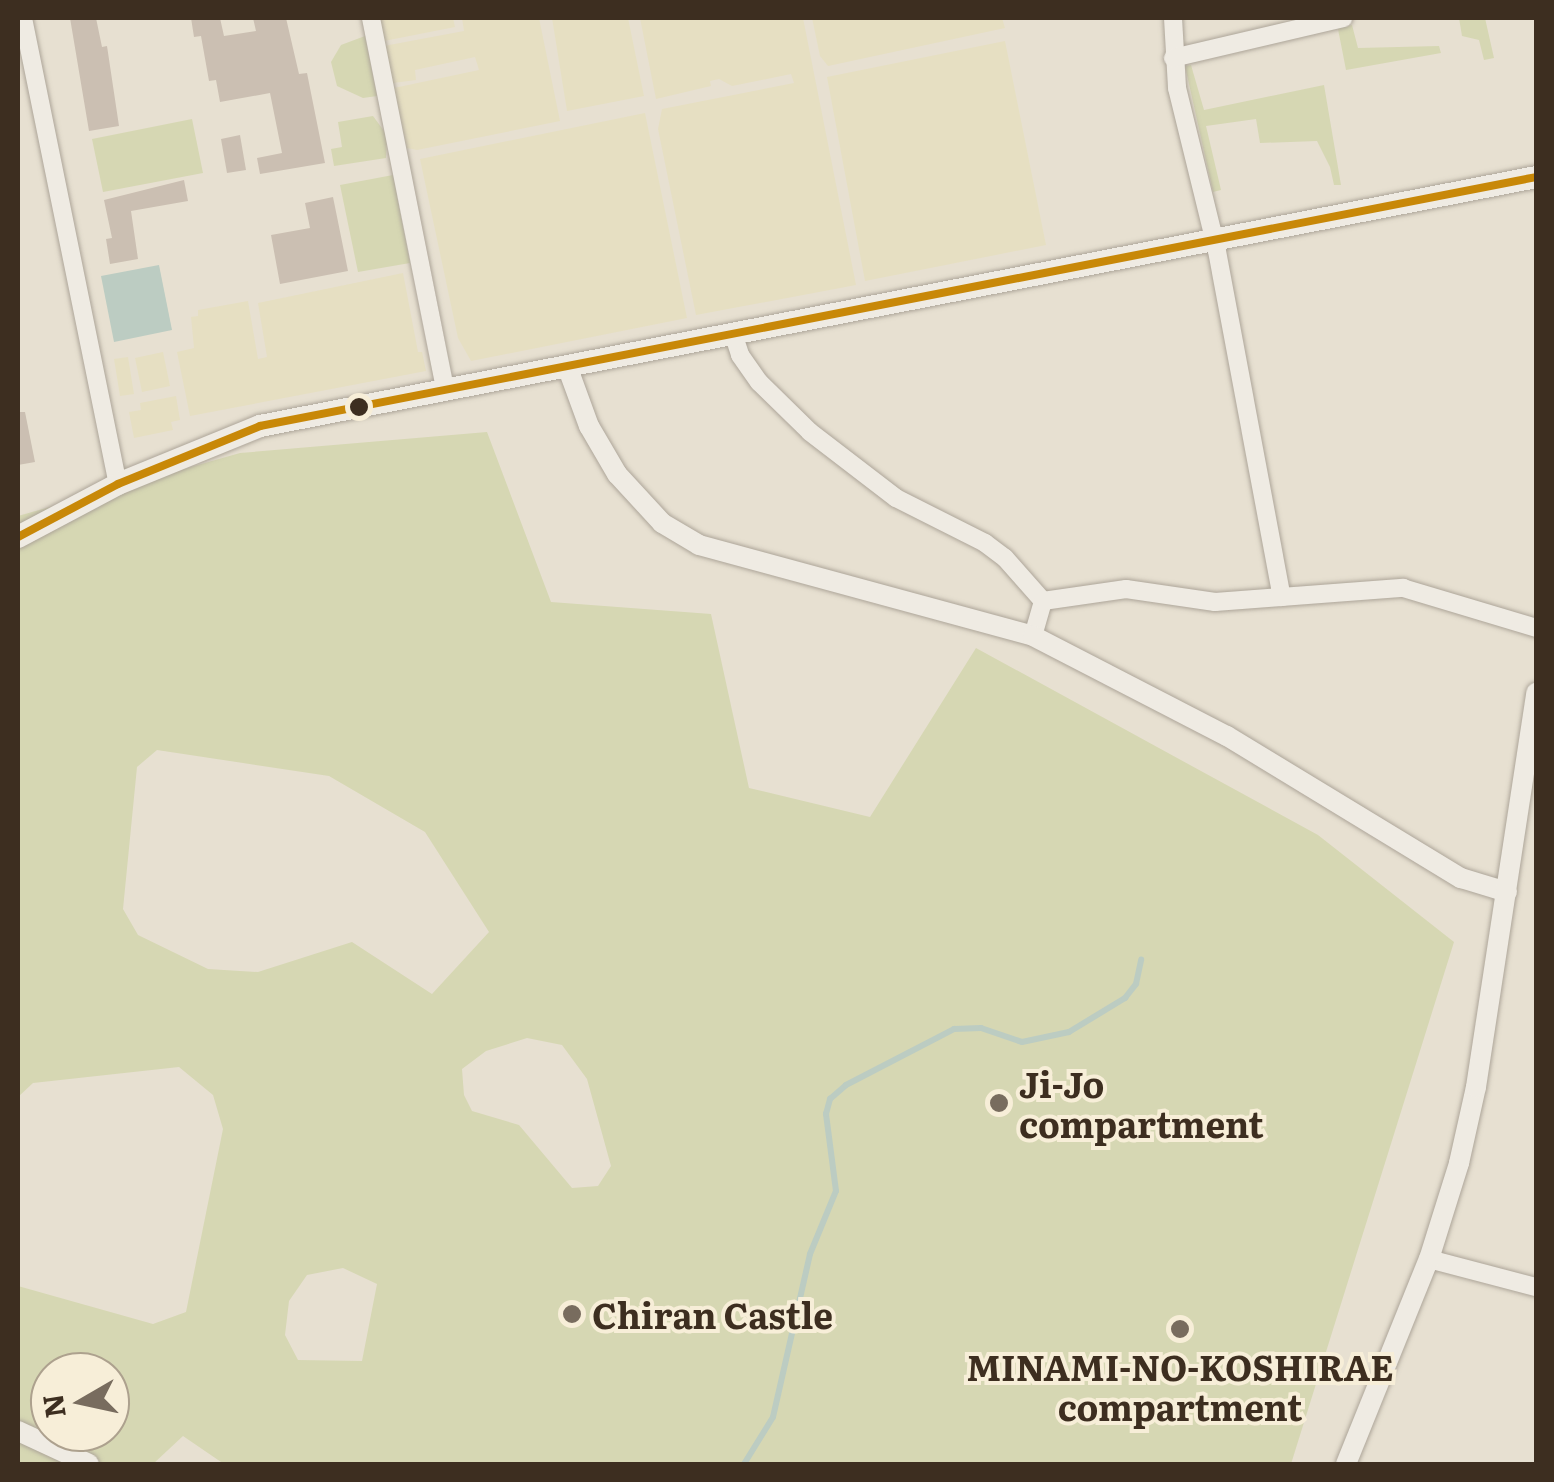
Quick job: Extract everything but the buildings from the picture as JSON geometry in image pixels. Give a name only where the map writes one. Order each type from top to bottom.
[{"type":"main road","points":[[18,537],[118,484],[260,426],[1536,176]]},
{"type":"street","points":[[23,18],[118,484]]},
{"type":"street","points":[[371,18],[445,388]]},
{"type":"street","points":[[1173,18],[1174,58],[1214,239],[1282,598]]},
{"type":"street","points":[[1174,58],[1343,18]]},
{"type":"street","points":[[734,333],[740,355],[759,382],[822,443],[896,498],[985,542],[1005,558],[1042,602]]},
{"type":"street","points":[[567,366],[590,426],[618,474],[662,523],[698,544],[1032,636],[1227,736],[1462,878],[1508,892]]},
{"type":"street","points":[[1042,602],[1126,589],[1216,602],[1403,588],[1536,628]]},
{"type":"street","points":[[1032,636],[1042,602]]},
{"type":"street","points":[[1346,1464],[1429,1259],[1472,1106],[1536,693]]},
{"type":"street","points":[[1429,1259],[1536,1287]]},
{"type":"street","points":[[18,1431],[90,1464]]},
{"type":"shaded area","points":[[380,18],[453,18],[455,27],[384,41]]},
{"type":"shaded area","points":[[462,18],[539,18],[560,121],[417,150],[407,148],[394,88],[479,70],[475,57],[415,70],[416,80],[393,83],[384,46],[464,31]]},
{"type":"shaded area","points":[[552,18],[628,18],[644,96],[567,111]]},
{"type":"shaded area","points":[[640,18],[803,18],[856,285],[696,315],[658,129],[662,109],[794,83],[791,74],[732,86],[719,79],[710,81],[711,86],[656,99]]},
{"type":"shaded area","points":[[812,18],[1002,18],[1005,28],[828,66],[820,56]]},
{"type":"shaded area","points":[[1005,41],[1046,245],[865,281],[827,77]]},
{"type":"shaded area","points":[[645,113],[687,318],[471,361],[458,338],[420,159]]},
{"type":"shaded area","points":[[159,265],[172,330],[114,342],[101,276]]},
{"type":"shaded area","points":[[403,273],[418,352],[422,352],[426,371],[190,416],[177,352],[194,348],[191,317],[198,316],[198,310],[248,301],[258,359],[267,357],[258,303]]},
{"type":"shaded area","points":[[163,352],[170,386],[142,392],[135,358]]},
{"type":"shaded area","points":[[128,357],[134,394],[120,396],[114,359]]},
{"type":"shaded area","points":[[176,396],[180,420],[171,422],[173,430],[134,438],[129,412],[141,410],[140,403]]},
{"type":"green space","points":[[1459,18],[1485,18],[1494,58],[1484,60],[1479,40],[1462,36]]},
{"type":"green space","points":[[1352,25],[1358,48],[1439,46],[1441,53],[1346,70],[1338,29]]},
{"type":"green space","points":[[365,36],[377,96],[363,98],[337,86],[331,62],[341,45]]},
{"type":"green space","points":[[1191,65],[1204,110],[1324,85],[1341,185],[1334,185],[1317,141],[1260,143],[1256,119],[1206,126],[1221,190],[1213,192],[1185,66]]},
{"type":"green space","points":[[373,116],[387,135],[386,158],[334,166],[331,149],[342,147],[338,122]]},
{"type":"green space","points":[[192,119],[203,173],[103,192],[92,139]]},
{"type":"green space","points":[[393,175],[410,263],[358,272],[340,185]]},
{"type":"green space","points":[[487,432],[551,602],[711,614],[749,788],[870,817],[976,648],[1318,835],[1454,942],[1291,1464],[224,1464],[183,1436],[153,1464],[18,1464],[18,1286],[153,1324],[186,1312],[223,1129],[213,1095],[179,1067],[33,1083],[18,1097],[18,516],[240,453]],"holes":[[[157,750],[329,776],[425,832],[489,932],[432,994],[352,942],[258,972],[208,969],[138,935],[123,909],[137,767]],[[527,1038],[562,1045],[587,1079],[611,1166],[598,1186],[572,1188],[519,1125],[472,1111],[464,1095],[462,1069],[486,1051]],[[343,1268],[377,1284],[362,1361],[298,1360],[285,1335],[289,1301],[307,1275]]]},
{"type":"waterway","points":[[744,1464],[773,1417],[810,1254],[836,1191],[826,1114],[830,1099],[846,1085],[954,1029],[981,1028],[1022,1042],[1069,1032],[1125,998],[1136,984],[1141,960]]},
{"type":"transit line","points":[[18,537],[118,484],[260,426],[1536,177]]},
{"type":"place","name":"Ji-Jo compartment","points":[[999,1103]]},
{"type":"place","name":"Chiran Castle","points":[[572,1314]]},
{"type":"place","name":"MINAMI-NO-KOSHIRAE compartment","points":[[1180,1329]]}]
